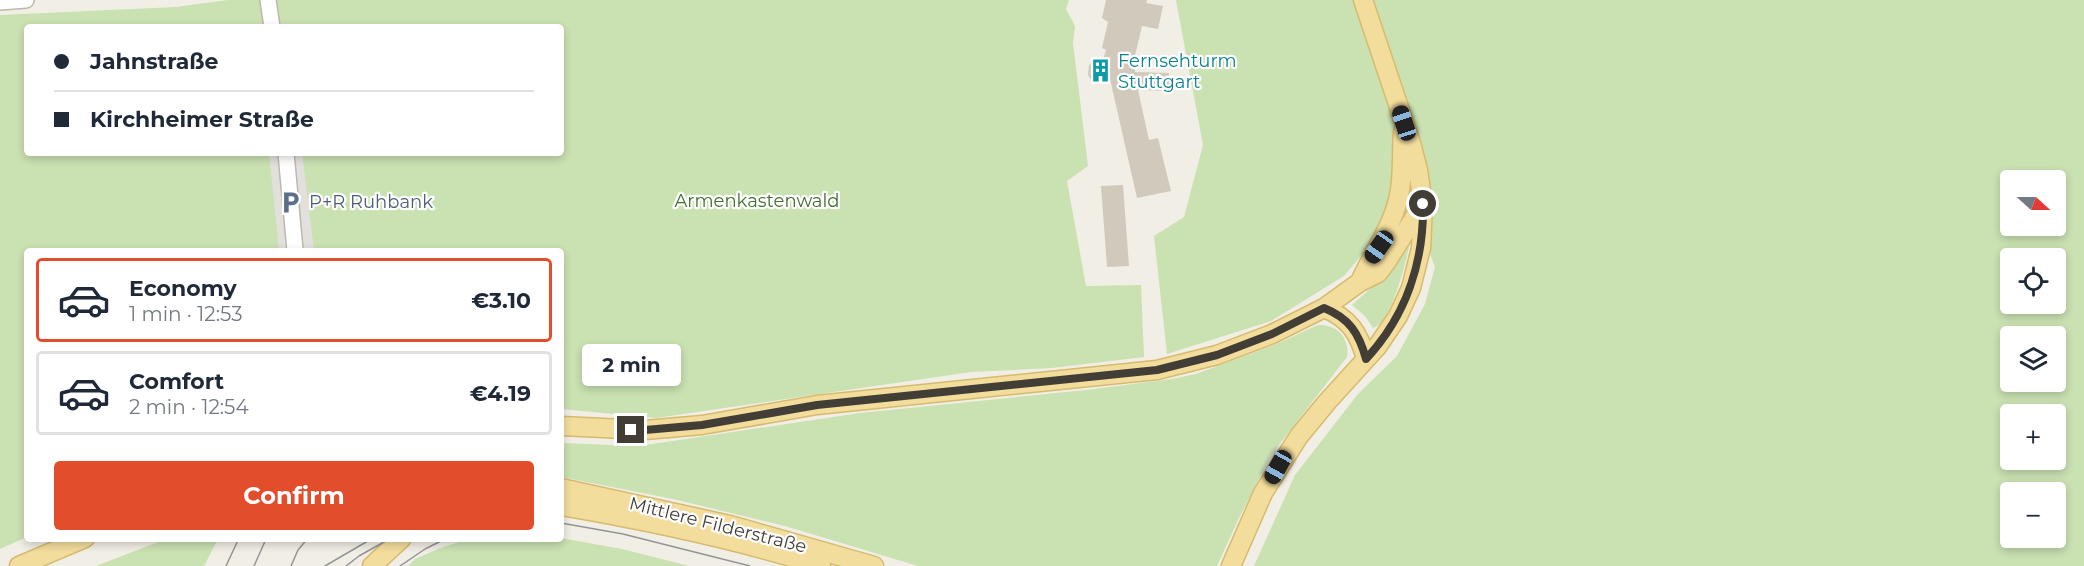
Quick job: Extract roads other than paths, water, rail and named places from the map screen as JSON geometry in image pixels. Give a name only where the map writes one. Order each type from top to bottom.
[{"type":"main road","points":[[1232,565],[1250,521],[1278,467],[1299,436],[1377,347],[1398,316],[1411,288],[1421,248],[1423,204],[1418,170],[1363,0]]},
{"type":"main road","points":[[1360,282],[1367,264],[1389,229],[1397,205],[1401,186],[1404,123]]},
{"type":"main road","points":[[564,426],[645,430],[679,427],[817,405],[1157,370],[1217,355],[1272,334],[1324,308],[1360,282],[1378,273],[1423,204]]},
{"type":"main road","points":[[1324,308],[1346,320],[1356,332],[1366,359]]},
{"type":"main road","name":"Mittlere Filderstraße","points":[[564,489],[730,525],[874,566]]},
{"type":"main road","name":"Mittlere Filderstraße","points":[[564,506],[647,520],[821,566]]},
{"type":"main road","points":[[17,566],[57,542]]},
{"type":"main road","points":[[17,566],[75,542]]},
{"type":"main road","points":[[372,566],[398,542]]},
{"type":"street","points":[[0,2],[26,0]]},
{"type":"street","points":[[268,0],[272,24]]},
{"type":"street","points":[[286,156],[295,248]]},
{"type":"tram line","points":[[564,524],[623,534],[750,566]]},
{"type":"tram line","points":[[226,566],[237,542]]},
{"type":"tram line","points":[[254,566],[265,542]]},
{"type":"tram line","points":[[291,566],[298,550],[305,542]]},
{"type":"tram line","points":[[325,566],[366,542]]},
{"type":"tram line","points":[[346,566],[384,542]]},
{"type":"tram line","points":[[400,566],[439,542]]},
{"type":"place","name":"Fernsehturm Stuttgart","points":[[1100,71]]},
{"type":"place","name":"P+R Ruhbank","points":[[291,202]]},
{"type":"park label","name":"Armenkastenwald","points":[[757,201]]}]
